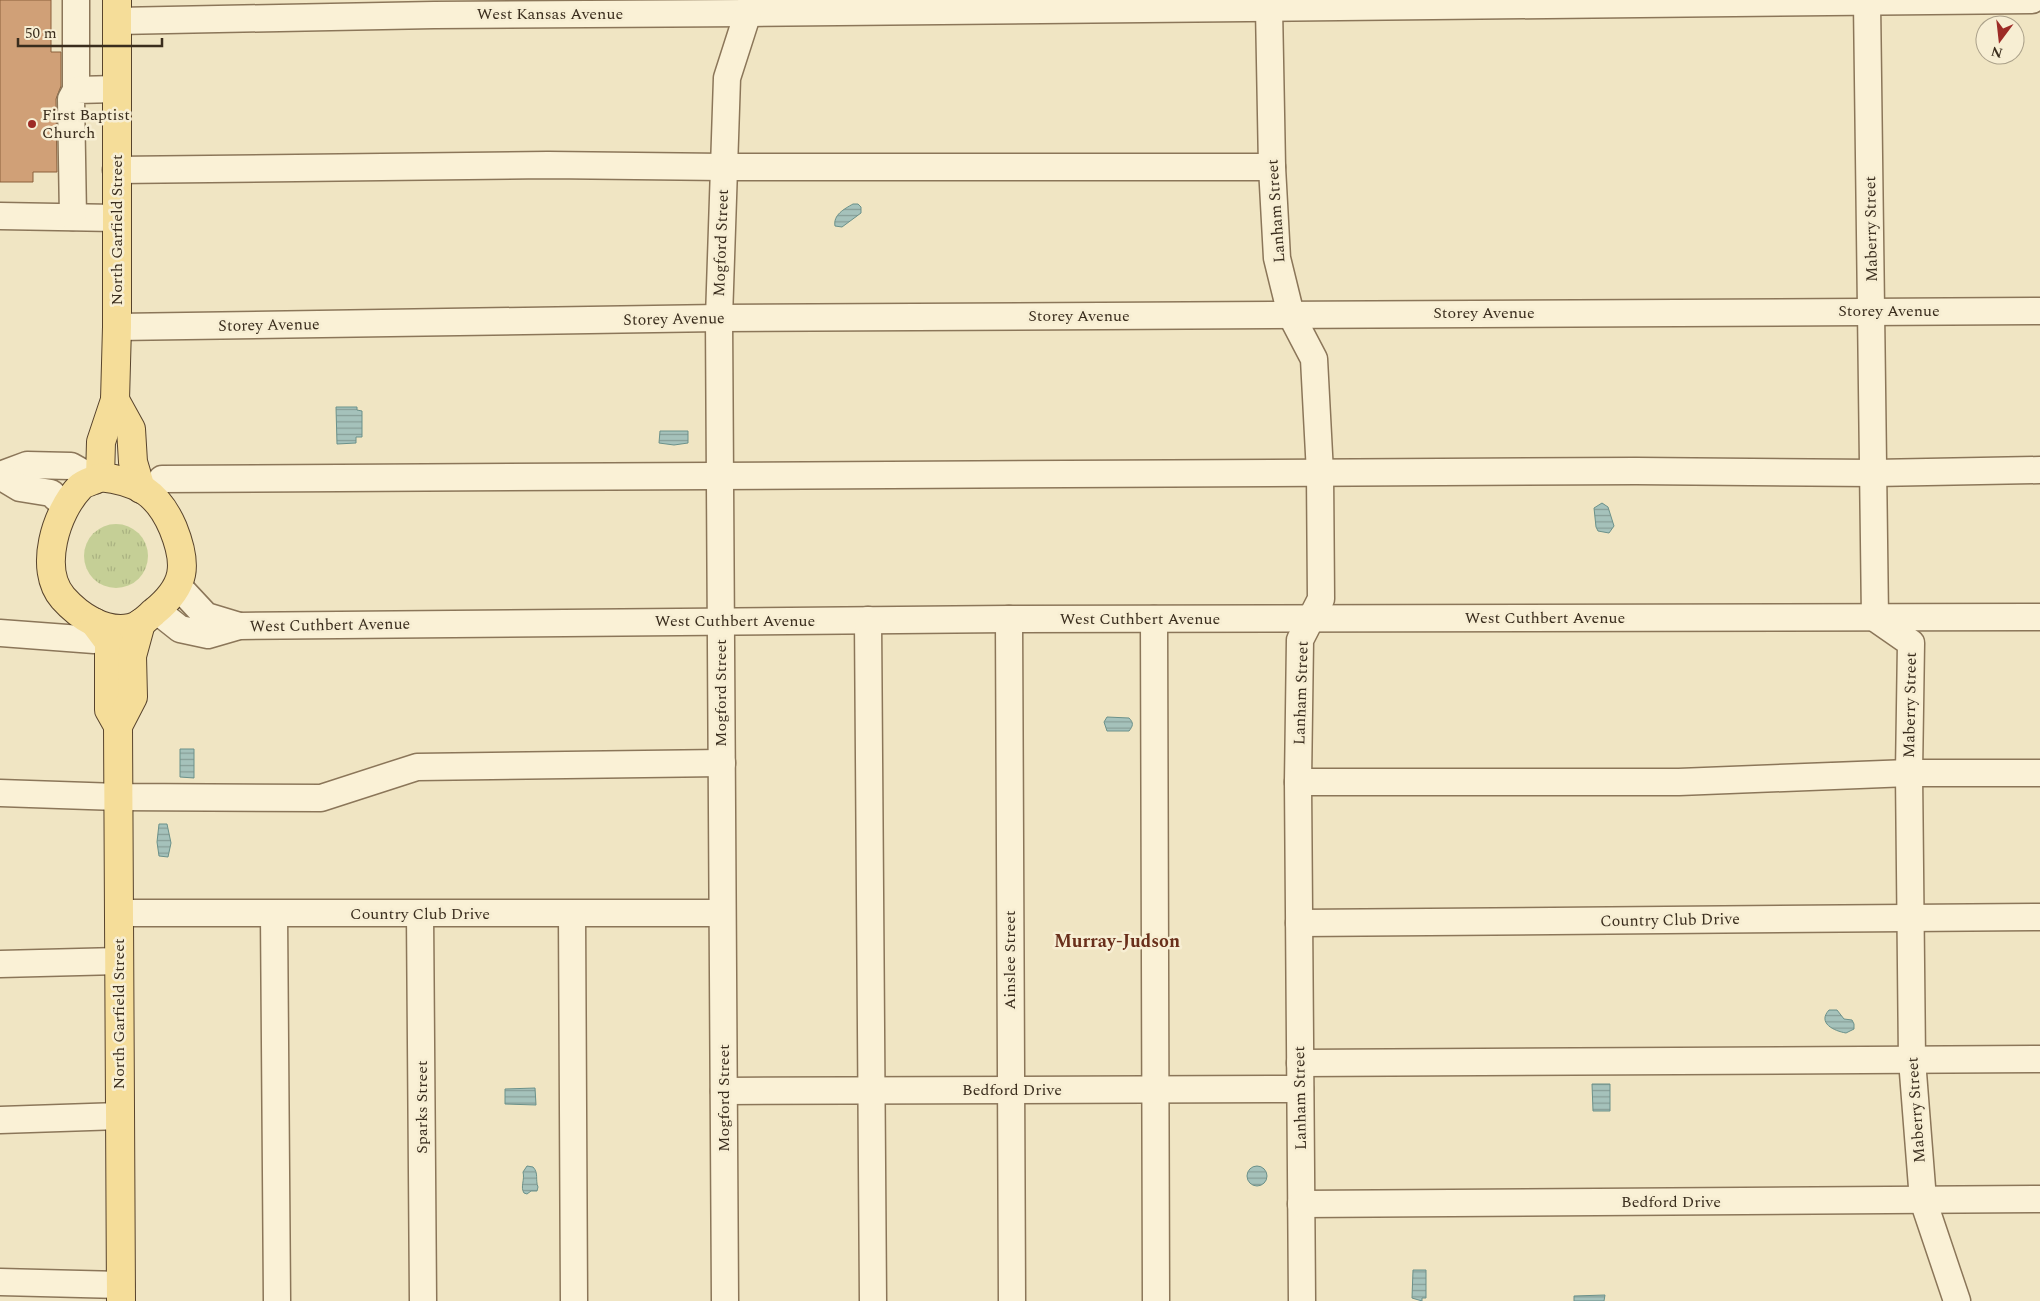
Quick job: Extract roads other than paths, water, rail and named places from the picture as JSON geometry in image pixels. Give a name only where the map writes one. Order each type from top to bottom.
[{"type":"main road","name":"North Garfield Street","points":[[115,400],[117,327],[117,11]]},
{"type":"main road","points":[[98,479],[101,442],[115,400]]},
{"type":"main road","points":[[94,631],[130,628],[149,617],[167,602],[178,586],[183,567],[181,548],[166,511],[154,497],[151,484],[133,462],[131,429],[115,400]]},
{"type":"main road","points":[[118,726],[109,710],[109,642],[94,631],[58,592],[50,571],[52,551],[65,506],[82,486],[98,479],[151,484]]},
{"type":"main road","points":[[118,726],[133,697],[132,656],[149,617]]},
{"type":"main road","name":"North Garfield Street","points":[[118,726],[121,1293]]},
{"type":"street","points":[[73,217],[71,99],[76,90],[76,0]]},
{"type":"street","name":"West Kansas Avenue","points":[[117,11],[434,7],[1223,4],[1268,8],[1378,3],[2032,0]]},
{"type":"street","name":"Maberry Street","points":[[1867,2],[1875,618],[1911,643],[1909,773],[1912,1060],[1923,1200],[1956,1301]]},
{"type":"street","name":"Mogford Street","points":[[725,1301],[719,318],[727,78],[750,7]]},
{"type":"street","name":"Lanham Street","points":[[1268,8],[1272,166],[1277,258],[1291,314],[1314,359],[1320,473],[1321,599],[1300,640],[1298,782],[1302,1301]]},
{"type":"street","points":[[76,90],[117,89]]},
{"type":"street","points":[[116,170],[538,165],[724,167],[1272,166]]},
{"type":"street","points":[[0,216],[116,218]]},
{"type":"street","name":"Storey Avenue","points":[[117,327],[719,318],[2040,311]]},
{"type":"street","points":[[0,476],[27,465],[70,466],[98,479]]},
{"type":"street","points":[[151,484],[720,476],[1636,471],[1874,473],[2040,470]]},
{"type":"street","points":[[0,476],[20,488],[51,493],[65,506]]},
{"type":"street","name":"West Cuthbert Avenue","points":[[178,586],[206,616],[239,626]]},
{"type":"street","name":"West Cuthbert Avenue","points":[[149,617],[180,630],[208,635],[239,626],[721,621],[2040,617]]},
{"type":"street","name":"Ainslee Street","points":[[1009,619],[1012,1301]]},
{"type":"street","points":[[1154,619],[1156,1301]]},
{"type":"street","points":[[868,620],[874,1301]]},
{"type":"street","points":[[0,633],[94,631]]},
{"type":"street","points":[[0,793],[118,797],[321,798],[418,767],[722,763]]},
{"type":"street","points":[[1298,782],[1679,782],[1909,773],[2040,773]]},
{"type":"street","name":"Country Club Drive","points":[[119,913],[722,913]]},
{"type":"street","points":[[274,914],[277,1301]]},
{"type":"street","name":"Sparks Street","points":[[420,914],[423,1301]]},
{"type":"street","points":[[572,914],[574,1301]]},
{"type":"street","name":"Country Club Drive","points":[[1299,923],[2040,917]]},
{"type":"street","points":[[0,964],[119,961]]},
{"type":"street","points":[[1300,1063],[2040,1059]]},
{"type":"street","name":"Bedford Drive","points":[[724,1091],[1300,1089]]},
{"type":"street","points":[[0,1120],[120,1116]]},
{"type":"street","name":"Bedford Drive","points":[[1301,1204],[2040,1199]]},
{"type":"street","points":[[0,1282],[121,1293]]},
{"type":"water","points":[[853,204],[858,204],[861,207],[861,213],[842,227],[835,226],[837,216]]},
{"type":"water","points":[[336,407],[357,407],[357,410],[362,411],[362,437],[356,437],[356,443],[337,444]]},
{"type":"water","points":[[660,431],[688,431],[688,443],[674,445],[659,443]]},
{"type":"water","points":[[1602,503],[1608,507],[1614,526],[1609,533],[1598,531],[1596,527],[1594,508]]},
{"type":"water","points":[[1107,717],[1129,718],[1132,721],[1132,726],[1129,731],[1107,731],[1104,722]]},
{"type":"water","points":[[180,749],[194,749],[194,778],[180,777]]},
{"type":"water","points":[[159,824],[167,824],[171,843],[168,857],[159,856],[157,842]]},
{"type":"water","points":[[1829,1010],[1837,1010],[1844,1019],[1852,1020],[1854,1029],[1846,1033],[1829,1026],[1825,1019]]},
{"type":"water","points":[[1592,1084],[1610,1084],[1610,1111],[1593,1111]]},
{"type":"water","points":[[535,1088],[536,1105],[505,1104],[505,1089]]},
{"type":"water","points":[[527,1166],[535,1169],[538,1187],[537,1191],[531,1191],[527,1194],[524,1193],[522,1188],[523,1172]]},
{"type":"water","points":[[1253,1166],[1261,1166],[1267,1172],[1267,1180],[1261,1186],[1253,1186],[1247,1180],[1247,1172]]},
{"type":"water","points":[[1413,1270],[1426,1270],[1426,1298],[1422,1298],[1422,1301],[1412,1298]]},
{"type":"water","points":[[1605,1295],[1604,1301],[1574,1301],[1574,1296]]},
{"type":"place","name":"First Baptist Church","points":[[32,124]]},
{"type":"district","name":"Murray-Judson","points":[[1117,941]]}]
